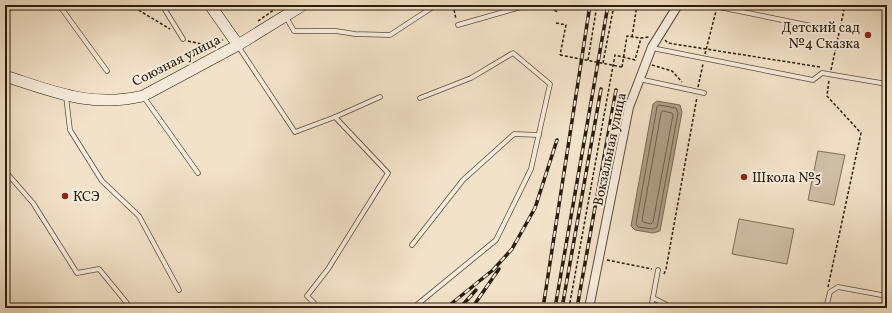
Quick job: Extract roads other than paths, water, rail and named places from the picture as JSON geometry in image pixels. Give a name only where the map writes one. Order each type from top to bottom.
[{"type":"street","points":[[5,9],[10,5]]},
{"type":"street","points":[[210,5],[235,41]]},
{"type":"street","name":"Союзная улица","points":[[5,76],[66,96],[93,101],[113,101],[143,96],[235,41],[285,17],[303,5]]},
{"type":"street","name":"Вокзальная улица","points":[[589,308],[629,107],[652,48],[678,5]]},
{"type":"lane","points":[[59,5],[107,71]]},
{"type":"lane","points":[[162,5],[183,39]]},
{"type":"lane","points":[[285,17],[294,31],[336,31],[355,34],[390,35],[436,5]]},
{"type":"lane","points":[[458,25],[528,5]]},
{"type":"lane","points":[[709,5],[826,29]]},
{"type":"lane","points":[[235,41],[295,132],[335,118],[380,97]]},
{"type":"lane","points":[[652,48],[813,80],[822,73],[887,84]]},
{"type":"lane","points":[[413,308],[496,240],[530,169],[550,84],[513,53],[472,78],[420,98]]},
{"type":"lane","points":[[639,79],[704,93]]},
{"type":"lane","points":[[66,96],[70,130],[102,181],[139,216],[179,290]]},
{"type":"lane","points":[[143,96],[198,173]]},
{"type":"lane","points":[[319,308],[307,296],[328,269],[388,174],[335,118]]},
{"type":"lane","points":[[412,245],[463,180],[514,134],[539,135]]},
{"type":"lane","points":[[5,171],[33,203],[77,272],[99,269],[131,308]]},
{"type":"lane","points":[[651,308],[658,270]]},
{"type":"lane","points":[[826,308],[830,292],[838,287],[887,296]]},
{"type":"lane","points":[[653,298],[673,308]]},
{"type":"water","points":[[657,101],[680,105],[682,112],[660,231],[653,233],[635,230],[631,226],[653,104]]},
{"type":"railway","points":[[543,308],[590,5]]},
{"type":"railway","points":[[555,308],[608,5]]},
{"type":"railway","points":[[562,308],[601,89]]},
{"type":"railway","points":[[577,308],[616,90]]},
{"type":"railway","points":[[446,308],[493,270],[512,249],[535,208],[557,140]]},
{"type":"railway","points":[[472,308],[499,269]]},
{"type":"railway","points":[[460,308],[476,290]]},
{"type":"place","name":"Детский сад №4 Сказка","points":[[868,35]]},
{"type":"place","name":"Школа №5","points":[[744,177]]},
{"type":"place","name":"КСЭ","points":[[65,196]]}]
